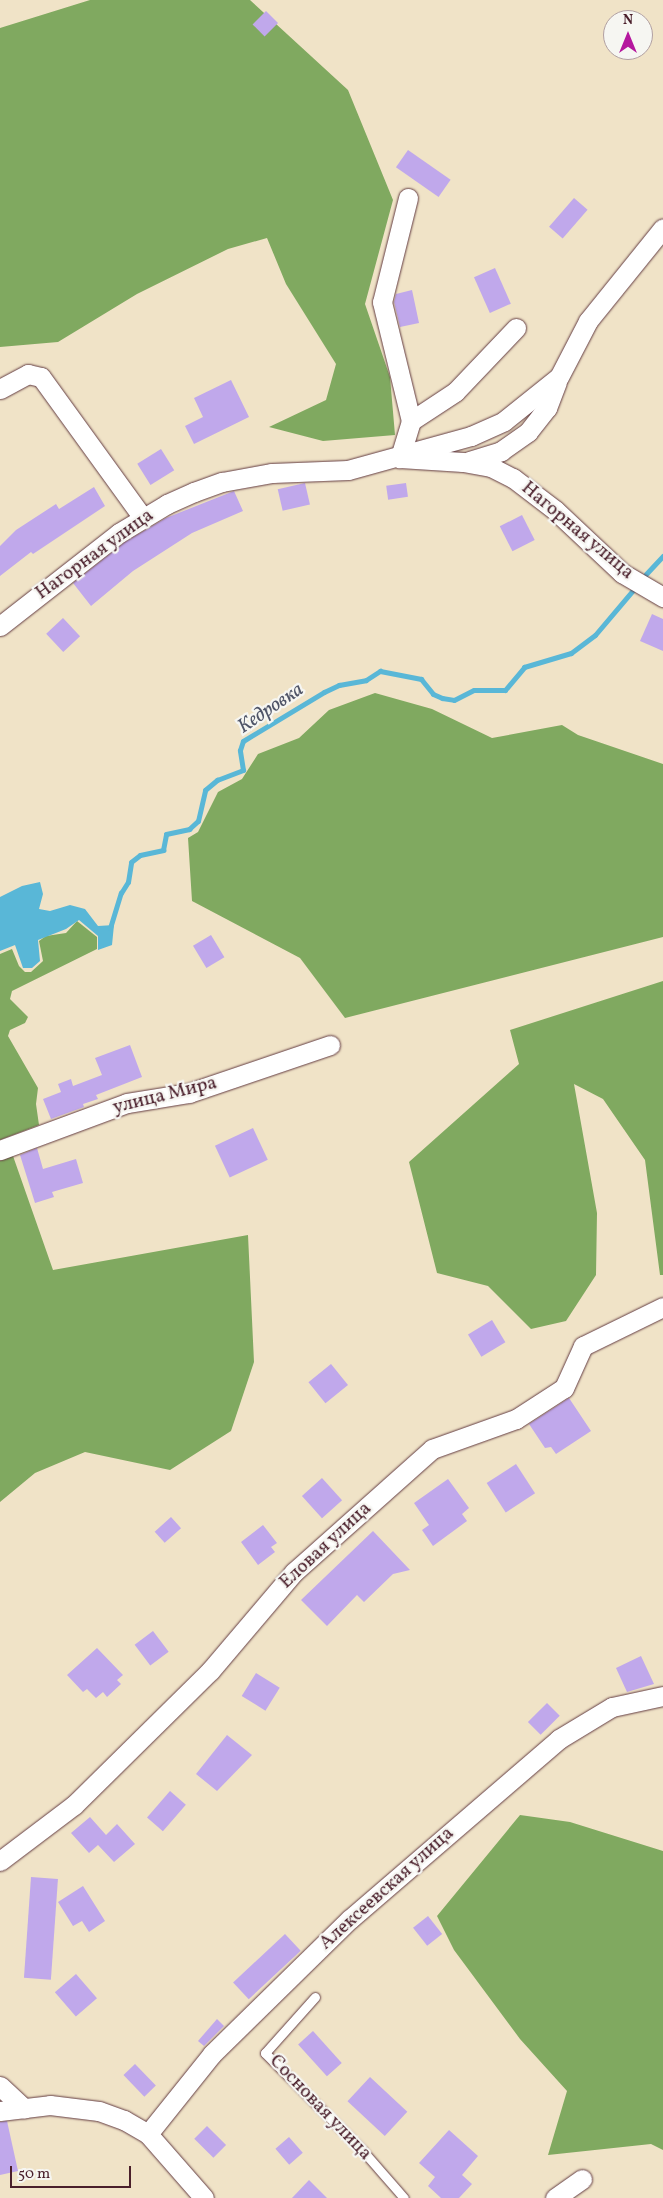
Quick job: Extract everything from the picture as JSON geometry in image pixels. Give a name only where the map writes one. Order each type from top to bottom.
[{"type":"street","points":[[400,458],[411,422],[382,302],[408,198]]},
{"type":"street","name":"Нагорная улица","points":[[0,626],[99,548],[167,504],[222,482],[272,473],[348,470],[400,458],[490,429],[531,402],[559,377],[588,320],[663,228]]},
{"type":"street","points":[[411,422],[455,392],[516,328]]},
{"type":"street","points":[[0,389],[28,374],[41,376],[143,518]]},
{"type":"street","points":[[463,462],[501,450],[528,432],[547,408],[559,377]]},
{"type":"street","name":"Нагорная улица","points":[[400,458],[463,462],[491,467],[533,491],[622,573],[663,597]]},
{"type":"street","name":"улица Мира","points":[[0,1150],[127,1103],[189,1093],[330,1045]]},
{"type":"street","name":"Еловая улица","points":[[0,1861],[74,1805],[210,1671],[294,1572],[432,1450],[516,1419],[564,1388],[583,1346],[663,1307]]},
{"type":"street","name":"Алексеевская улица","points":[[148,2134],[212,2054],[350,1919],[552,1746],[612,1707],[663,1696]]},
{"type":"street","points":[[0,2086],[24,2108]]},
{"type":"street","points":[[0,2111],[50,2105],[99,2111],[124,2120],[148,2134],[204,2198]]},
{"type":"street","points":[[555,2198],[582,2179]]},
{"type":"lane","name":"Сосновая улица","points":[[315,1997],[265,2053],[363,2151],[404,2198]]},
{"type":"green space","points":[[90,0],[250,0],[348,90],[393,200],[365,304],[390,377],[395,435],[323,441],[269,427],[326,400],[336,364],[286,284],[267,238],[228,249],[137,294],[58,342],[0,347],[0,28]]},
{"type":"green space","points":[[375,693],[432,709],[492,738],[562,725],[578,735],[663,764],[663,937],[345,1018],[300,958],[192,901],[188,838],[198,832],[218,792],[242,779],[258,754],[299,738],[329,710]]},
{"type":"green space","points":[[77,921],[97,937],[97,949],[12,991],[10,999],[28,1017],[25,1023],[10,1030],[8,1036],[38,1088],[36,1104],[39,1125],[0,1140],[0,954],[12,949],[19,966],[25,972],[31,972],[43,961],[39,941],[46,936],[66,933]]},
{"type":"green space","points":[[663,981],[663,1275],[660,1275],[645,1160],[603,1099],[574,1084],[597,1213],[596,1275],[566,1321],[531,1329],[488,1286],[437,1273],[409,1162],[519,1064],[510,1030]]},
{"type":"green space","points":[[13,1156],[53,1270],[248,1235],[254,1362],[231,1431],[170,1470],[85,1452],[35,1473],[0,1502],[0,1161]]},
{"type":"green space","points":[[520,1815],[570,1822],[663,1851],[663,2150],[651,2144],[548,2155],[567,2091],[520,2039],[454,1950],[437,1916]]},
{"type":"water","points":[[40,882],[43,894],[39,909],[50,911],[70,905],[85,909],[98,926],[114,925],[112,945],[98,950],[98,936],[79,920],[66,929],[38,940],[40,961],[32,968],[23,968],[15,945],[0,951],[0,897],[22,886]]},
{"type":"building","points":[[266,11],[278,23],[265,36],[253,24]]},
{"type":"building","points":[[408,150],[451,180],[439,197],[396,167]]},
{"type":"building","points":[[574,198],[588,210],[563,238],[549,227]]},
{"type":"building","points":[[495,268],[511,304],[490,313],[474,277]]},
{"type":"building","points":[[412,290],[419,323],[400,327],[394,302],[396,294]]},
{"type":"building","points":[[231,380],[249,417],[194,444],[185,426],[203,417],[194,398]]},
{"type":"building","points":[[161,449],[174,470],[151,485],[137,464]]},
{"type":"building","points":[[305,483],[310,504],[283,511],[278,489]]},
{"type":"building","points":[[406,483],[408,497],[388,500],[386,486]]},
{"type":"building","points":[[94,487],[105,506],[33,554],[31,552],[0,576],[0,546],[16,530],[56,504],[59,509]]},
{"type":"building","points":[[234,491],[243,511],[192,533],[133,571],[91,606],[73,583],[125,542],[166,518]]},
{"type":"building","points":[[522,515],[535,540],[512,551],[500,526]]},
{"type":"building","points":[[652,614],[663,619],[663,651],[640,641]]},
{"type":"building","points":[[63,618],[80,636],[63,652],[46,634]]},
{"type":"building","points":[[211,935],[224,957],[206,968],[193,946]]},
{"type":"building","points":[[130,1045],[142,1077],[96,1095],[98,1099],[83,1104],[84,1107],[51,1119],[43,1099],[61,1092],[58,1084],[71,1079],[73,1086],[102,1075],[95,1058]]},
{"type":"building","points":[[253,1128],[268,1160],[230,1177],[215,1146]]},
{"type":"building","points":[[37,1148],[43,1169],[76,1159],[83,1183],[52,1192],[54,1197],[35,1203],[20,1155]]},
{"type":"building","points":[[492,1320],[505,1342],[481,1357],[468,1334]]},
{"type":"building","points":[[331,1364],[348,1385],[325,1403],[308,1382]]},
{"type":"building","points":[[569,1398],[591,1431],[556,1454],[551,1447],[545,1448],[529,1424]]},
{"type":"building","points":[[516,1464],[535,1493],[506,1512],[487,1483]]},
{"type":"building","points":[[322,1478],[342,1500],[322,1518],[302,1496]]},
{"type":"building","points":[[448,1479],[469,1508],[462,1514],[467,1521],[433,1546],[422,1530],[429,1525],[414,1503]]},
{"type":"building","points":[[171,1517],[181,1528],[165,1543],[155,1532]]},
{"type":"building","points":[[263,1525],[277,1543],[271,1547],[275,1552],[258,1565],[241,1542]]},
{"type":"building","points":[[373,1531],[410,1570],[393,1574],[364,1602],[357,1595],[327,1626],[301,1600]]},
{"type":"building","points":[[153,1631],[169,1652],[150,1666],[135,1645]]},
{"type":"building","points":[[97,1648],[123,1675],[117,1680],[121,1684],[107,1697],[103,1692],[96,1698],[87,1689],[83,1692],[67,1675]]},
{"type":"building","points":[[641,1656],[654,1684],[627,1692],[616,1668]]},
{"type":"building","points":[[256,1673],[280,1688],[265,1711],[242,1696]]},
{"type":"building","points":[[547,1703],[560,1716],[541,1735],[528,1722]]},
{"type":"building","points":[[227,1735],[252,1755],[217,1791],[196,1774]]},
{"type":"building","points":[[170,1791],[186,1805],[163,1831],[147,1817]]},
{"type":"building","points":[[90,1817],[106,1835],[117,1824],[135,1844],[114,1862],[98,1845],[89,1853],[71,1833]]},
{"type":"building","points":[[31,1877],[58,1879],[51,1980],[24,1978]]},
{"type":"building","points":[[83,1886],[105,1921],[89,1932],[82,1921],[73,1926],[58,1902]]},
{"type":"building","points":[[428,1916],[442,1934],[427,1946],[413,1928]]},
{"type":"building","points":[[285,1934],[301,1951],[249,1999],[233,1982]]},
{"type":"building","points":[[76,1974],[97,1998],[76,2017],[55,1992]]},
{"type":"building","points":[[217,2019],[224,2026],[204,2046],[198,2041]]},
{"type":"building","points":[[313,2031],[342,2063],[327,2076],[298,2044]]},
{"type":"building","points":[[135,2064],[156,2086],[144,2097],[123,2075]]},
{"type":"building","points":[[370,2077],[407,2112],[385,2136],[347,2101]]},
{"type":"building","points":[[7,2121],[18,2171],[0,2175],[0,2122]]},
{"type":"building","points":[[207,2126],[226,2145],[213,2158],[194,2139]]},
{"type":"building","points":[[449,2130],[478,2156],[462,2175],[472,2184],[459,2198],[441,2198],[428,2186],[435,2177],[419,2163]]},
{"type":"building","points":[[289,2137],[303,2153],[289,2165],[275,2149]]},
{"type":"building","points":[[309,2180],[327,2198],[292,2198]]},
{"type":"waterway","name":"Кедровка","points":[[646,574],[663,556]]},
{"type":"waterway","name":"Кедровка","points":[[110,928],[121,893],[128,882],[131,862],[140,855],[163,850],[166,834],[189,829],[198,821],[205,790],[217,780],[243,770],[240,750],[243,741],[324,692],[339,685],[366,680],[380,671],[421,679],[433,694],[454,700],[474,690],[505,690],[524,667],[571,653],[595,635],[634,589]]}]
